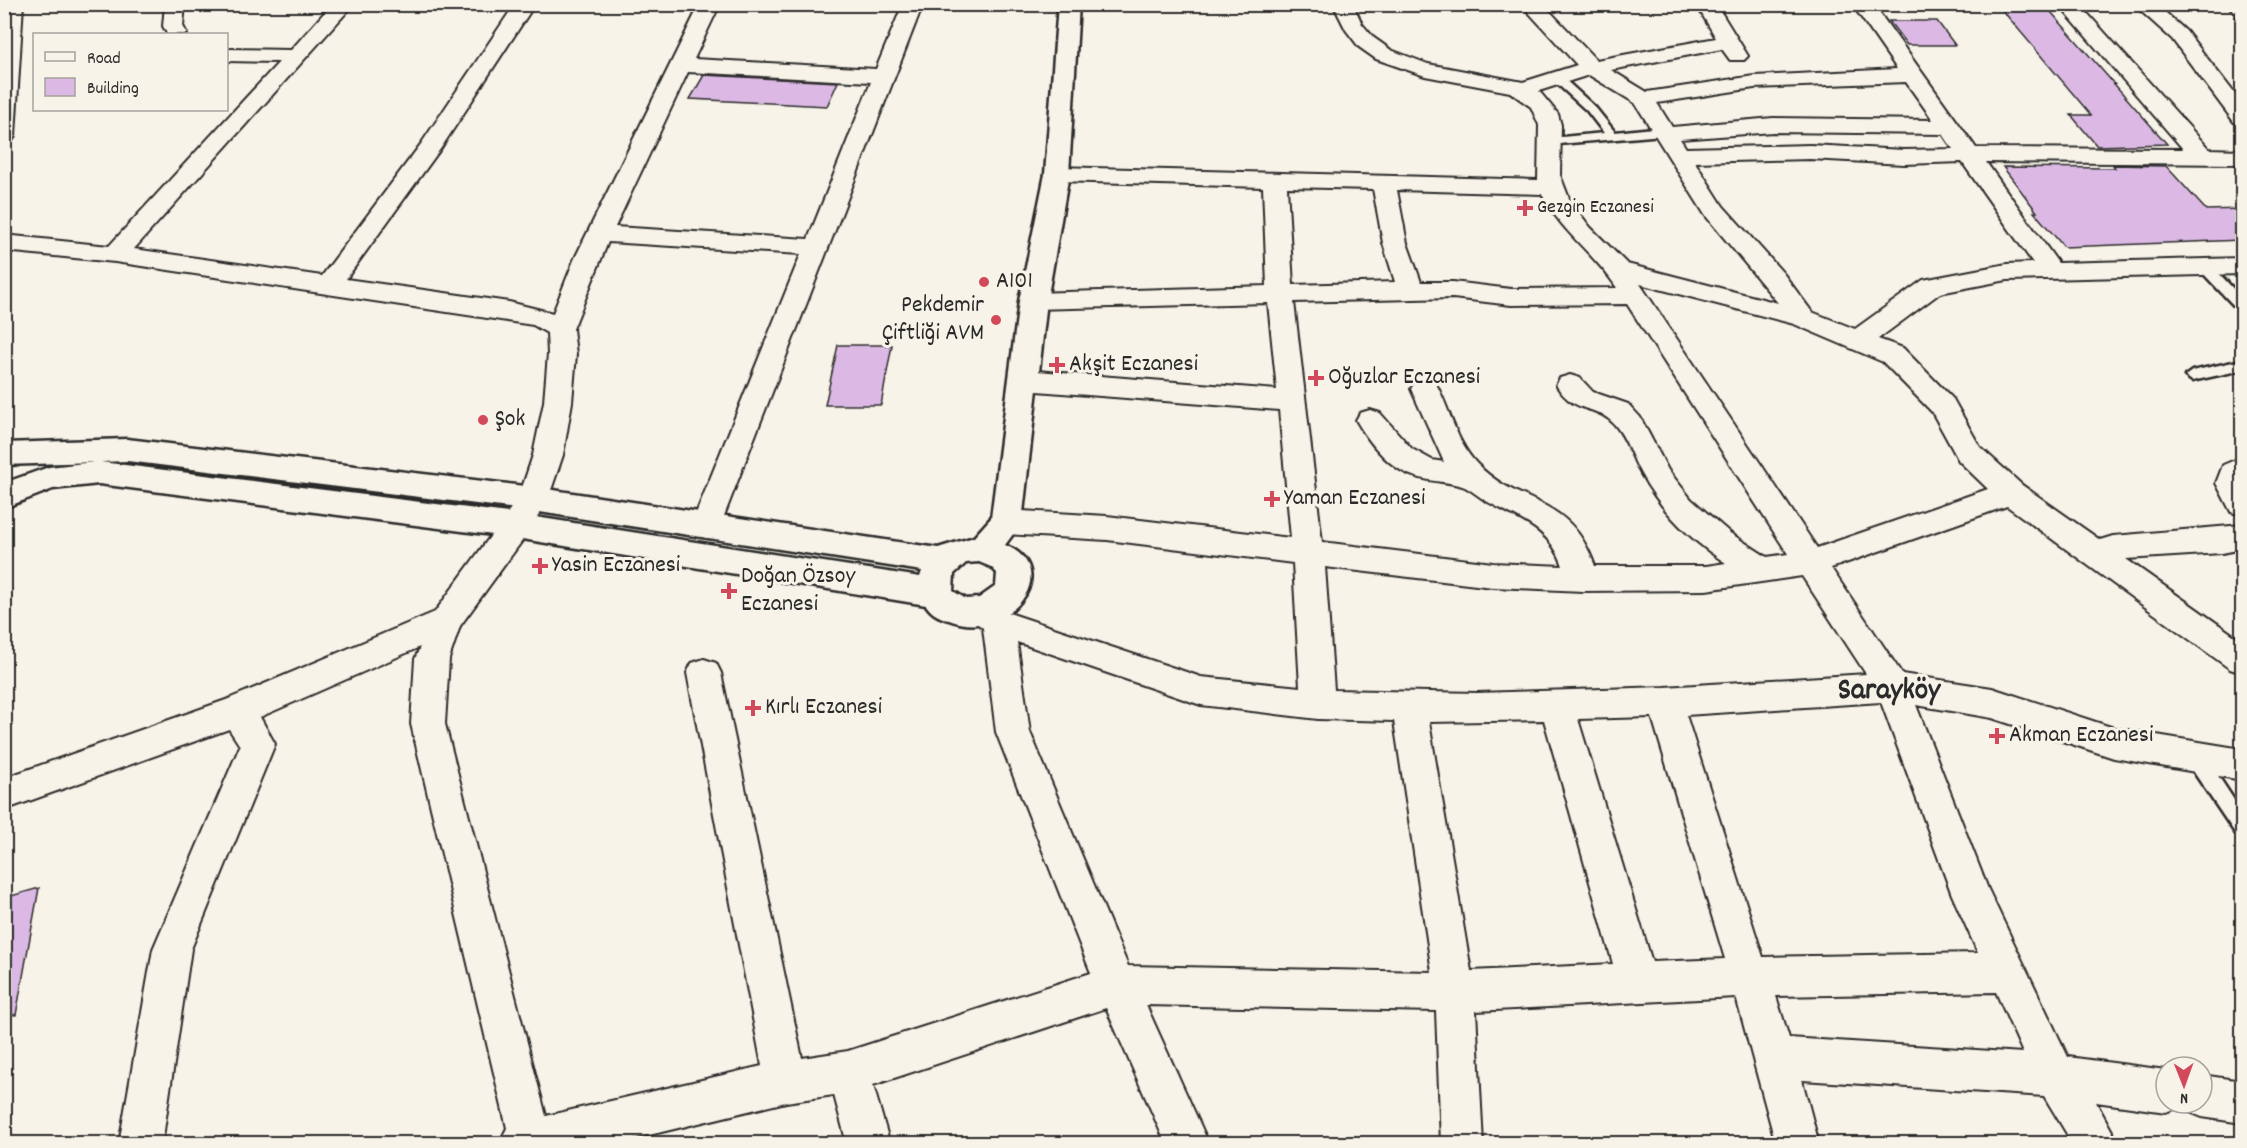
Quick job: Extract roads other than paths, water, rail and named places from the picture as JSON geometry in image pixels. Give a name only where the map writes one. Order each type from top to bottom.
[{"type":"street","points":[[4,136],[13,4]]},
{"type":"street","points":[[175,4],[173,26],[176,33]]},
{"type":"street","points":[[115,254],[344,4]]},
{"type":"street","points":[[328,286],[430,148],[525,4]]},
{"type":"street","points":[[710,4],[600,234],[560,329],[562,354],[558,402],[548,455],[533,499],[516,526],[446,621],[432,659],[428,724],[528,1142],[786,1081],[848,1071],[1116,985],[1455,992],[1750,977],[2007,972]]},
{"type":"street","points":[[706,526],[913,4]]},
{"type":"street","points":[[982,549],[1006,522],[1033,301],[1057,174],[1069,4]]},
{"type":"street","points":[[1332,4],[1343,35],[1369,56],[1428,80],[1461,83],[1486,81]]},
{"type":"street","points":[[1343,4],[1351,25],[1370,48],[1430,72],[1523,89],[1540,102],[1551,120],[1551,187],[1564,212],[1618,270],[1892,687],[1971,895],[2055,1076],[2098,1143]]},
{"type":"street","points":[[1531,4],[1591,67],[1643,99],[1714,210],[1774,279],[1803,318]]},
{"type":"street","points":[[1706,4],[1727,42],[1754,82]]},
{"type":"street","points":[[1862,4],[1910,75],[1971,155],[2050,269]]},
{"type":"street","points":[[2068,4],[2202,156]]},
{"type":"street","points":[[2143,4],[2179,35],[2242,117]]},
{"type":"street","points":[[1523,89],[1591,67],[1727,42]]},
{"type":"street","points":[[228,55],[298,56]]},
{"type":"street","points":[[681,65],[885,76]]},
{"type":"street","points":[[1643,99],[1754,82],[1910,75]]},
{"type":"street","points":[[1663,132],[1773,125],[1949,127]]},
{"type":"street","points":[[1677,155],[1810,152],[1904,158],[1971,155],[2242,157]]},
{"type":"street","points":[[1057,174],[1551,187]]},
{"type":"street","points":[[1275,180],[1280,293],[1308,552],[1318,704]]},
{"type":"street","points":[[1383,183],[1395,243],[1411,290]]},
{"type":"street","points":[[600,234],[817,247]]},
{"type":"street","points":[[4,243],[115,254],[509,312],[541,318],[560,329]]},
{"type":"street","points":[[1860,339],[1932,286],[2007,272],[2050,269],[2242,266]]},
{"type":"street","points":[[1618,270],[1803,318],[1860,339],[1893,355],[1942,406],[1969,454],[2011,493],[2242,659]]},
{"type":"street","points":[[1033,301],[1411,290],[1454,290],[1511,297],[1635,296]]},
{"type":"street","points":[[1024,380],[1292,401]]},
{"type":"street","points":[[1570,385],[1578,398],[1586,402],[1614,406],[1626,419],[1658,478],[1682,509],[1706,535],[1764,570]]},
{"type":"street","points":[[1425,389],[1461,466],[1472,477],[1503,499],[1538,514],[1557,528],[1569,543],[1583,579]]},
{"type":"street","points":[[1370,420],[1391,449],[1412,465],[1440,474],[1472,477]]},
{"type":"street","points":[[4,454],[127,450],[533,499],[706,526],[940,578]]},
{"type":"street","points":[[2242,468],[2233,473],[2231,483],[2242,504]]},
{"type":"street","points":[[4,496],[49,478],[99,473],[940,578]]},
{"type":"street","points":[[1006,522],[1107,528],[1493,575],[1583,579],[1706,578],[1810,563],[2011,493]]},
{"type":"street","points":[[2097,554],[2113,548],[2222,541],[2242,537]]},
{"type":"street","points":[[940,578],[968,550],[982,549],[997,552],[1008,560],[1015,571],[1015,584],[1010,595],[991,616],[1013,732],[1116,985],[1188,1143]]},
{"type":"street","points":[[940,578],[947,605],[964,612],[991,616],[1201,691],[1318,704],[1477,708],[1665,702],[1892,687],[1992,703],[2114,743],[2242,764]]},
{"type":"street","points":[[4,794],[237,711],[446,621]]},
{"type":"street","points":[[704,673],[786,1081]]},
{"type":"street","points":[[1665,702],[1775,1058],[1798,1143]]},
{"type":"street","points":[[1557,705],[1638,983]]},
{"type":"street","points":[[1409,707],[1455,992],[1462,1143]]},
{"type":"street","points":[[140,1143],[172,949],[258,744],[237,711]]},
{"type":"street","points":[[1775,1058],[2055,1076],[2154,1089]]},
{"type":"street","points":[[848,1071],[869,1143]]},
{"type":"street","points":[[2214,1098],[2242,1102]]},
{"type":"lane","points":[[2233,4],[2242,15]]},
{"type":"lane","points":[[1557,78],[1591,109],[1611,135]]},
{"type":"lane","points":[[1551,142],[1663,132]]},
{"type":"lane","points":[[2205,267],[2242,306]]},
{"type":"lane","points":[[2192,376],[2242,365]]},
{"type":"lane","points":[[2194,756],[2242,827]]},
{"type":"place","name":"Gezgin Eczanesi","points":[[1525,208]]},
{"type":"place","name":"A101","points":[[984,282]]},
{"type":"place","name":"Pekdemir Çiftliği AVM","points":[[996,320]]},
{"type":"place","name":"Akşit Eczanesi","points":[[1057,365]]},
{"type":"place","name":"Oğuzlar Eczanesi","points":[[1316,378]]},
{"type":"place","name":"Şok","points":[[483,420]]},
{"type":"place","name":"Yaman Eczanesi","points":[[1272,499]]},
{"type":"place","name":"Yasin Eczanesi","points":[[540,566]]},
{"type":"place","name":"Doğan Özsoy Eczanesi","points":[[729,591]]},
{"type":"place","name":"Kırlı Eczanesi","points":[[753,708]]},
{"type":"place","name":"Akman Eczanesi","points":[[1997,736]]},
{"type":"district","name":"Sarayköy","points":[[1889,692]]}]
